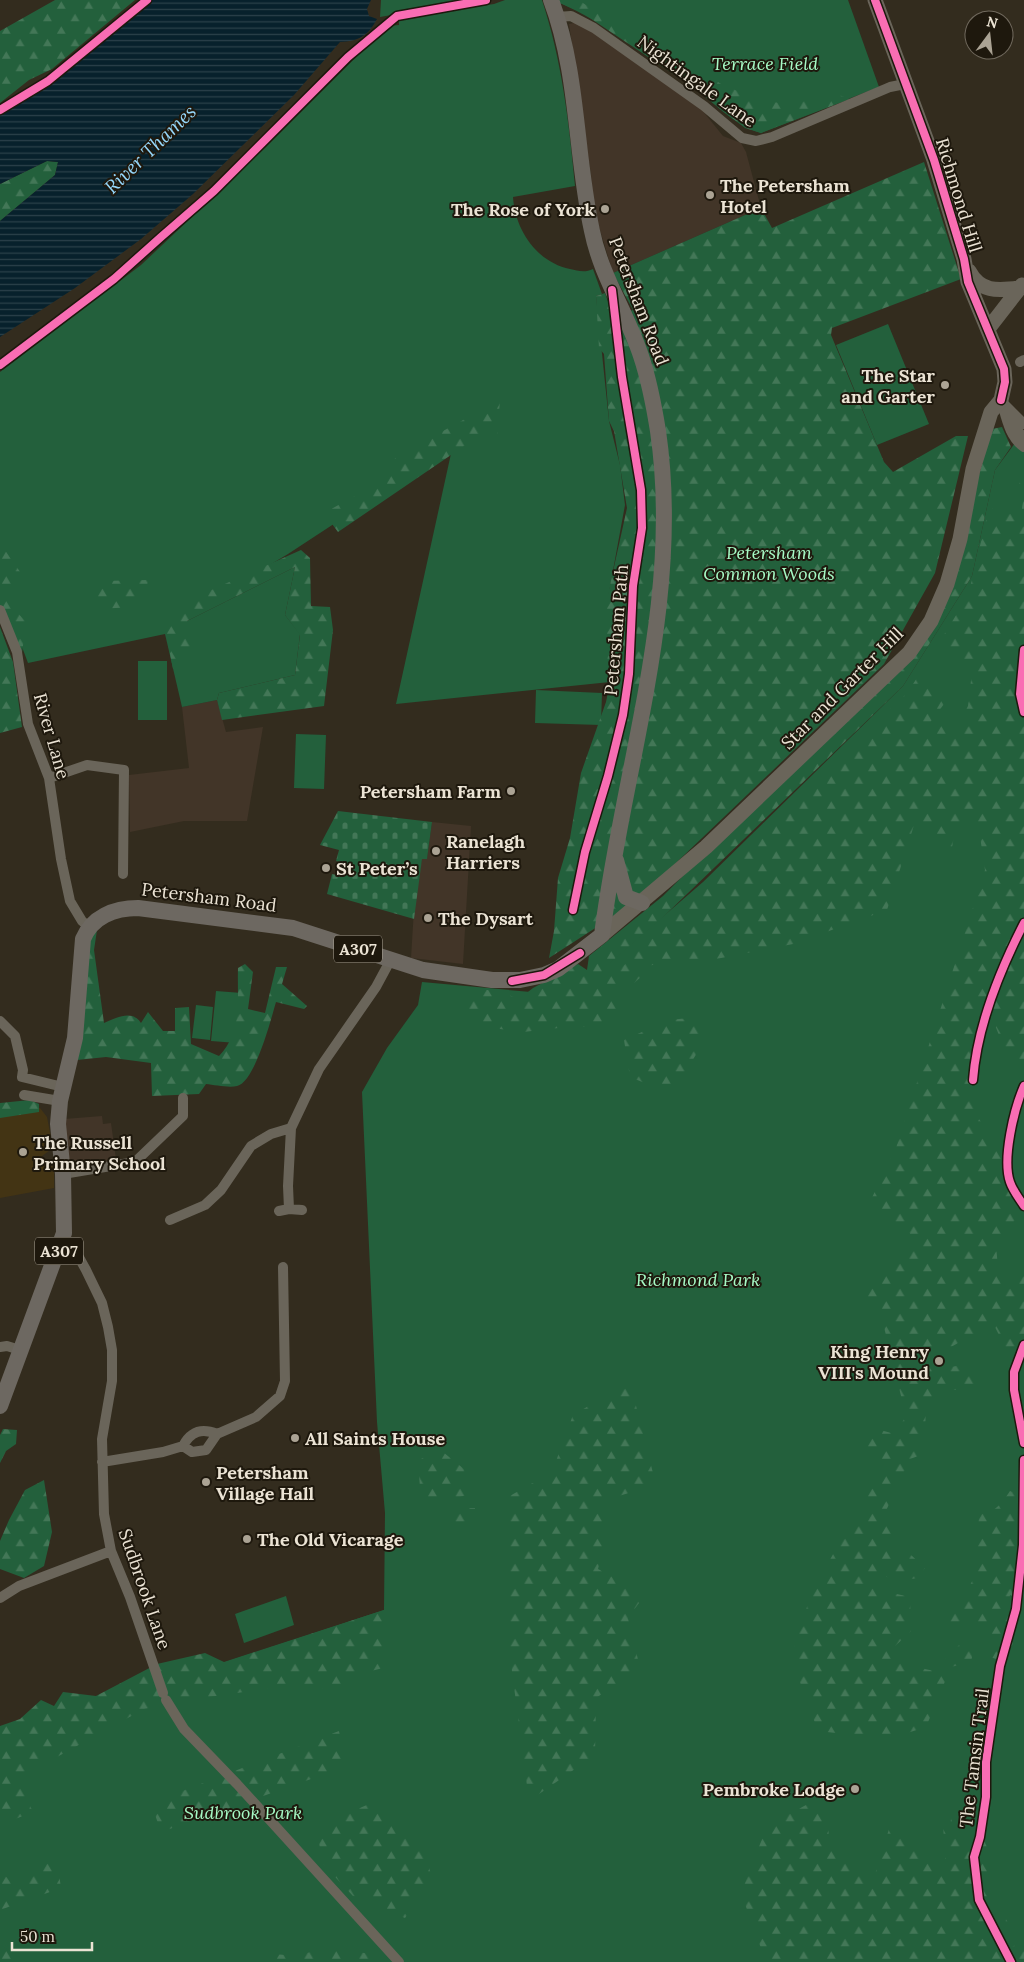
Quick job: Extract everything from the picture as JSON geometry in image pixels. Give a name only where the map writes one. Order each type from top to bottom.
[{"type":"main road","name":"Petersham Road","points":[[88,926],[115,910],[146,908],[294,928],[390,961],[444,974],[492,980],[520,980],[544,975],[558,969],[602,935],[615,855],[647,690],[654,641],[665,528],[663,481],[658,431],[642,356],[602,268],[593,235],[585,197],[571,78],[551,0]]},
{"type":"main road","name":"Richmond Hill","points":[[875,0],[934,160],[964,259],[968,282],[1004,370],[1001,400]]},
{"type":"main road","points":[[964,259],[974,280],[986,289],[996,291],[1022,287]]},
{"type":"main road","points":[[988,329],[1022,287]]},
{"type":"main road","name":"Star and Garter Hill","points":[[602,935],[706,847],[909,652],[931,621],[947,584],[960,539],[966,498],[978,450],[991,412],[1001,400]]},
{"type":"main road","name":"Petersham Road","points":[[615,855],[626,897],[642,903]]},
{"type":"main road","name":"A307","points":[[0,1406],[63,1239],[65,1226],[64,1174],[58,1124],[62,1094],[75,1038],[82,939],[88,926]]},
{"type":"street","name":"Nightingale Lane","points":[[557,18],[571,16],[594,28],[698,101],[742,138],[756,141],[772,137],[890,87],[905,84]]},
{"type":"street","points":[[1001,400],[1016,441],[1024,446]]},
{"type":"street","points":[[1001,400],[1024,424]]},
{"type":"street","points":[[1008,422],[1024,437]]},
{"type":"street","name":"River Lane","points":[[0,610],[17,652],[28,724],[49,778],[61,859],[70,901],[82,921],[88,926]]},
{"type":"street","points":[[49,778],[87,765],[124,770],[123,874]]},
{"type":"street","points":[[302,1210],[284,1210],[288,1186],[291,1128],[319,1069],[376,987],[390,961]]},
{"type":"street","points":[[0,1021],[15,1036],[23,1070],[22,1077],[62,1094]]},
{"type":"street","points":[[24,1095],[62,1094]]},
{"type":"street","points":[[64,1174],[137,1161],[184,1116],[183,1098]]},
{"type":"street","points":[[170,1220],[204,1205],[221,1190],[251,1146],[271,1134],[291,1128]]},
{"type":"street","name":"Sudbrook Lane","points":[[63,1239],[71,1243],[86,1270],[102,1303],[108,1327],[112,1350],[112,1381],[102,1438],[104,1514],[111,1551],[130,1597],[164,1696],[184,1729],[237,1784],[399,1962]]},
{"type":"street","points":[[183,1446],[192,1452],[206,1450],[218,1434],[256,1417],[280,1396],[285,1381],[283,1268]]},
{"type":"street","points":[[0,1347],[10,1346],[20,1350]]},
{"type":"street","points":[[102,1462],[163,1452],[183,1446],[190,1436],[204,1430],[218,1434]]},
{"type":"street","points":[[0,1598],[19,1586],[111,1551]]},
{"type":"shaded area","points":[[578,22],[702,110],[723,136],[741,143],[746,152],[761,208],[613,273],[593,207],[591,175],[569,24]]},
{"type":"shaded area","points":[[217,700],[226,732],[263,727],[247,821],[184,821],[130,832],[129,775],[189,768],[182,707]]},
{"type":"shaded area","points":[[432,822],[471,826],[463,964],[411,958],[414,909],[422,858],[427,858]]},
{"type":"shaded area","name":"The Russell Primary School","points":[[34,1107],[40,1108],[47,1117],[53,1148],[42,1156],[45,1164],[54,1167],[54,1188],[0,1198],[0,1113]]},
{"type":"shaded area","points":[[102,1116],[103,1124],[111,1123],[116,1159],[68,1167],[64,1119]]},
{"type":"green space","points":[[55,0],[135,0],[52,69],[29,80],[0,103],[0,31]]},
{"type":"green space","points":[[381,0],[478,0],[380,17]]},
{"type":"green space","points":[[505,0],[542,0],[560,69],[575,186],[513,197],[518,221],[530,242],[547,259],[558,265],[576,270],[593,269],[602,294],[596,296],[609,421],[620,465],[625,505],[605,614],[610,682],[396,704],[452,449],[442,453],[288,554],[185,615],[187,621],[295,567],[285,615],[300,634],[295,675],[219,693],[217,700],[182,707],[165,634],[28,663],[0,588],[0,372],[141,265],[266,147],[387,26],[399,25],[399,18],[494,4]]},
{"type":"green space","name":"Terrace Field","points":[[559,0],[848,0],[879,87],[761,133],[741,124],[642,51],[593,20],[560,3]]},
{"type":"green space","points":[[559,0],[578,0],[669,56],[688,62],[724,86],[766,101],[788,104],[839,95],[850,99],[761,133],[745,128],[690,85],[581,12],[560,3]]},
{"type":"green space","points":[[47,161],[58,162],[55,175],[0,221],[0,184]]},
{"type":"green space","name":"Petersham Common Woods","points":[[924,162],[961,279],[832,328],[831,335],[884,462],[893,472],[956,436],[968,436],[935,573],[884,664],[634,903],[549,958],[554,931],[558,878],[570,838],[581,773],[606,702],[610,682],[603,617],[627,508],[614,431],[609,421],[604,354],[599,348],[596,296],[605,293],[613,316],[633,310],[613,273],[761,208],[772,228]]},
{"type":"green space","points":[[888,324],[929,424],[877,445],[836,345]]},
{"type":"green space","points":[[500,400],[497,436],[473,440],[338,532],[324,513],[373,486],[397,456]]},
{"type":"green space","points":[[1002,427],[1011,447],[995,470],[972,576],[903,686],[660,920],[609,964],[621,968],[907,693],[917,678],[947,690],[947,700],[929,724],[958,726],[968,706],[972,672],[937,646],[968,596],[989,508],[1021,516],[1023,501],[1014,490],[1019,482],[1024,489],[1024,1071],[1007,1056],[995,1025],[971,1044],[975,1113],[1009,1164],[1024,1199],[1024,1208],[996,1245],[999,1280],[1020,1271],[1024,1275],[1024,1362],[1011,1359],[993,1323],[951,1347],[930,1351],[931,1369],[975,1364],[980,1390],[944,1390],[926,1404],[925,1434],[921,1455],[910,1459],[884,1515],[898,1526],[893,1548],[911,1555],[925,1568],[917,1578],[896,1582],[880,1573],[875,1578],[888,1592],[910,1597],[911,1631],[891,1650],[916,1667],[934,1671],[963,1641],[974,1647],[971,1662],[951,1667],[926,1727],[901,1735],[845,1734],[818,1731],[791,1658],[811,1594],[847,1529],[871,1512],[857,1495],[866,1480],[882,1483],[882,1469],[867,1457],[869,1427],[895,1434],[906,1416],[881,1315],[865,1308],[858,1291],[906,1256],[910,1233],[867,1208],[896,1148],[985,870],[977,816],[956,825],[951,853],[915,822],[887,910],[793,944],[716,959],[632,967],[642,976],[633,984],[616,992],[614,1002],[620,1018],[594,1027],[567,1027],[523,1032],[492,1028],[466,1012],[467,989],[509,991],[511,996],[519,999],[533,988],[578,964],[587,970],[589,956],[663,896],[937,621],[992,429]]},
{"type":"green space","name":"Richmond Park","points":[[1024,431],[1024,1962],[0,1962],[0,1736],[384,1610],[385,1513],[377,1422],[362,1092],[387,1048],[418,1005],[422,982],[531,992],[608,964],[703,882],[903,686],[972,576],[995,470]]},
{"type":"green space","points":[[0,543],[25,579],[5,599],[26,622],[21,661],[0,608]]},
{"type":"green space","points":[[301,550],[310,558],[311,606],[330,607],[333,630],[324,706],[222,720],[217,700],[219,693],[295,675],[300,635],[285,615],[295,567],[187,621],[193,658],[173,669],[166,633],[178,605]]},
{"type":"green space","points":[[149,580],[138,607],[94,609],[101,581]]},
{"type":"green space","points":[[0,627],[13,662],[22,727],[0,733]]},
{"type":"green space","points":[[138,661],[167,661],[167,720],[138,720]]},
{"type":"green space","points":[[536,690],[602,693],[601,725],[535,723]]},
{"type":"green space","points":[[296,734],[326,735],[324,789],[294,788]]},
{"type":"green space","points":[[338,811],[432,822],[427,859],[422,859],[414,919],[327,894],[332,874],[341,876],[344,863],[336,861],[339,850],[320,845]]},
{"type":"green space","points":[[97,930],[94,950],[104,1023],[119,1017],[133,1016],[141,1023],[148,1012],[163,1031],[175,1031],[175,1008],[189,1007],[191,1044],[219,1056],[227,1046],[235,1026],[238,1003],[238,968],[245,964],[253,972],[248,1009],[265,1013],[276,967],[287,967],[282,984],[307,1006],[304,1009],[276,1002],[256,1062],[244,1082],[234,1087],[206,1084],[199,1094],[152,1096],[151,1063],[106,1057],[77,1060],[87,943]]},
{"type":"green space","points":[[216,991],[242,993],[237,1043],[211,1041]]},
{"type":"green space","points":[[196,1005],[213,1007],[210,1040],[192,1038]]},
{"type":"green space","points":[[699,1017],[707,1037],[677,1085],[652,1086],[630,1077],[624,1040],[669,1020]]},
{"type":"green space","points":[[30,1100],[39,1104],[39,1112],[0,1118],[0,1103]]},
{"type":"green space","points":[[630,1382],[656,1485],[605,1500],[606,1537],[598,1569],[629,1586],[639,1603],[628,1618],[640,1668],[596,1698],[595,1755],[529,1801],[508,1641],[508,1497],[552,1472],[573,1415]]},
{"type":"green space","points":[[3,1429],[17,1430],[16,1444],[6,1451],[0,1463],[0,1435]]},
{"type":"green space","points":[[438,1448],[464,1469],[470,1494],[450,1500],[421,1501],[418,1461]]},
{"type":"green space","points":[[44,1480],[52,1532],[44,1566],[24,1578],[0,1569],[0,1541],[25,1490]]},
{"type":"green space","points":[[1010,1491],[1020,1495],[1024,1501],[1024,1570],[1018,1572],[1014,1580],[1024,1584],[1024,1601],[1010,1595],[1008,1605],[1020,1621],[1006,1664],[991,1657],[994,1636],[965,1615],[948,1637],[947,1627],[975,1576],[979,1514],[993,1510],[1004,1500]]},
{"type":"green space","points":[[458,1508],[475,1508],[474,1521],[466,1532],[452,1527]]},
{"type":"green space","points":[[286,1596],[294,1625],[244,1643],[235,1614]]},
{"type":"green space","points":[[384,1610],[387,1667],[363,1673],[336,1689],[272,1688],[144,1709],[17,1779],[33,1812],[0,1825],[0,1726],[20,1719],[41,1700],[54,1706],[63,1692],[96,1696],[157,1664],[205,1653],[224,1662]]},
{"type":"green space","points":[[339,1731],[345,1758],[328,1773],[161,1832],[151,1803]]},
{"type":"green space","points":[[376,1801],[418,1845],[426,1857],[432,1878],[405,1918],[353,1896],[323,1864],[316,1827]]},
{"type":"green space","points":[[806,1805],[827,1818],[830,1846],[872,1884],[889,1829],[946,1872],[943,1824],[951,1818],[955,1833],[986,1842],[991,1871],[981,1875],[980,1880],[992,1891],[993,1899],[985,1905],[991,1916],[1005,1917],[1009,1925],[1006,1935],[999,1933],[994,1941],[1002,1954],[1024,1939],[1024,1962],[766,1962],[741,1893],[767,1826]]},
{"type":"green space","points":[[56,1853],[61,1888],[0,1910],[0,1870],[10,1881]]},
{"type":"green space","points":[[0,1943],[24,1950],[22,1962],[0,1962]]},
{"type":"green space","points":[[319,1949],[365,1953],[373,1962],[264,1962],[273,1954],[298,1956]]},
{"type":"water","name":"River Thames","points":[[150,0],[371,0],[367,9],[369,16],[377,19],[370,30],[358,39],[340,42],[294,95],[193,194],[141,239],[75,288],[0,337],[0,221],[55,175],[58,162],[47,161],[0,184],[0,114],[35,93],[131,18]]},
{"type":"cycle path","points":[[0,110],[48,81],[147,0]]},
{"type":"cycle path","points":[[0,365],[114,279],[214,191],[348,57],[397,16],[486,0]]},
{"type":"cycle path","points":[[875,0],[934,160],[964,259],[968,282],[1004,369],[1005,382],[1001,400]]},
{"type":"cycle path","name":"Petersham Path","points":[[573,910],[585,852],[608,776],[623,715],[629,674],[633,586],[642,528],[641,490],[622,377],[612,290]]},
{"type":"cycle path","points":[[1024,650],[1020,694],[1024,712]]},
{"type":"cycle path","points":[[973,1080],[979,1040],[991,999],[1006,960],[1024,923]]},
{"type":"cycle path","points":[[512,981],[544,975],[580,953]]},
{"type":"cycle path","points":[[1024,1086],[1013,1120],[1007,1161],[1010,1182],[1024,1206]]},
{"type":"cycle path","points":[[1024,1345],[1014,1372],[1014,1390],[1024,1443]]},
{"type":"cycle path","name":"The Tamsin Trail","points":[[1011,1962],[979,1900],[974,1857],[980,1837],[986,1797],[986,1762],[1000,1666],[1016,1609],[1023,1545],[1024,1460]]},
{"type":"place","name":"The Petersham Hotel","points":[[710,195]]},
{"type":"place","name":"The Rose of York","points":[[605,209]]},
{"type":"place","name":"The Star and Garter","points":[[945,385]]},
{"type":"place","name":"Petersham Farm","points":[[511,791]]},
{"type":"place","name":"Ranelagh Harriers","points":[[436,851]]},
{"type":"place","name":"St Peter’s","points":[[326,868]]},
{"type":"place","name":"The Dysart","points":[[428,918]]},
{"type":"place","name":"The Russell Primary School","points":[[23,1152]]},
{"type":"place","name":"King Henry VIII's Mound","points":[[939,1361]]},
{"type":"place","name":"All Saints House","points":[[295,1438]]},
{"type":"place","name":"Petersham Village Hall","points":[[206,1482]]},
{"type":"place","name":"The Old Vicarage","points":[[247,1539]]},
{"type":"place","name":"Pembroke Lodge","points":[[855,1789]]},
{"type":"park label","name":"Sudbrook Park","points":[[243,1812]]}]
